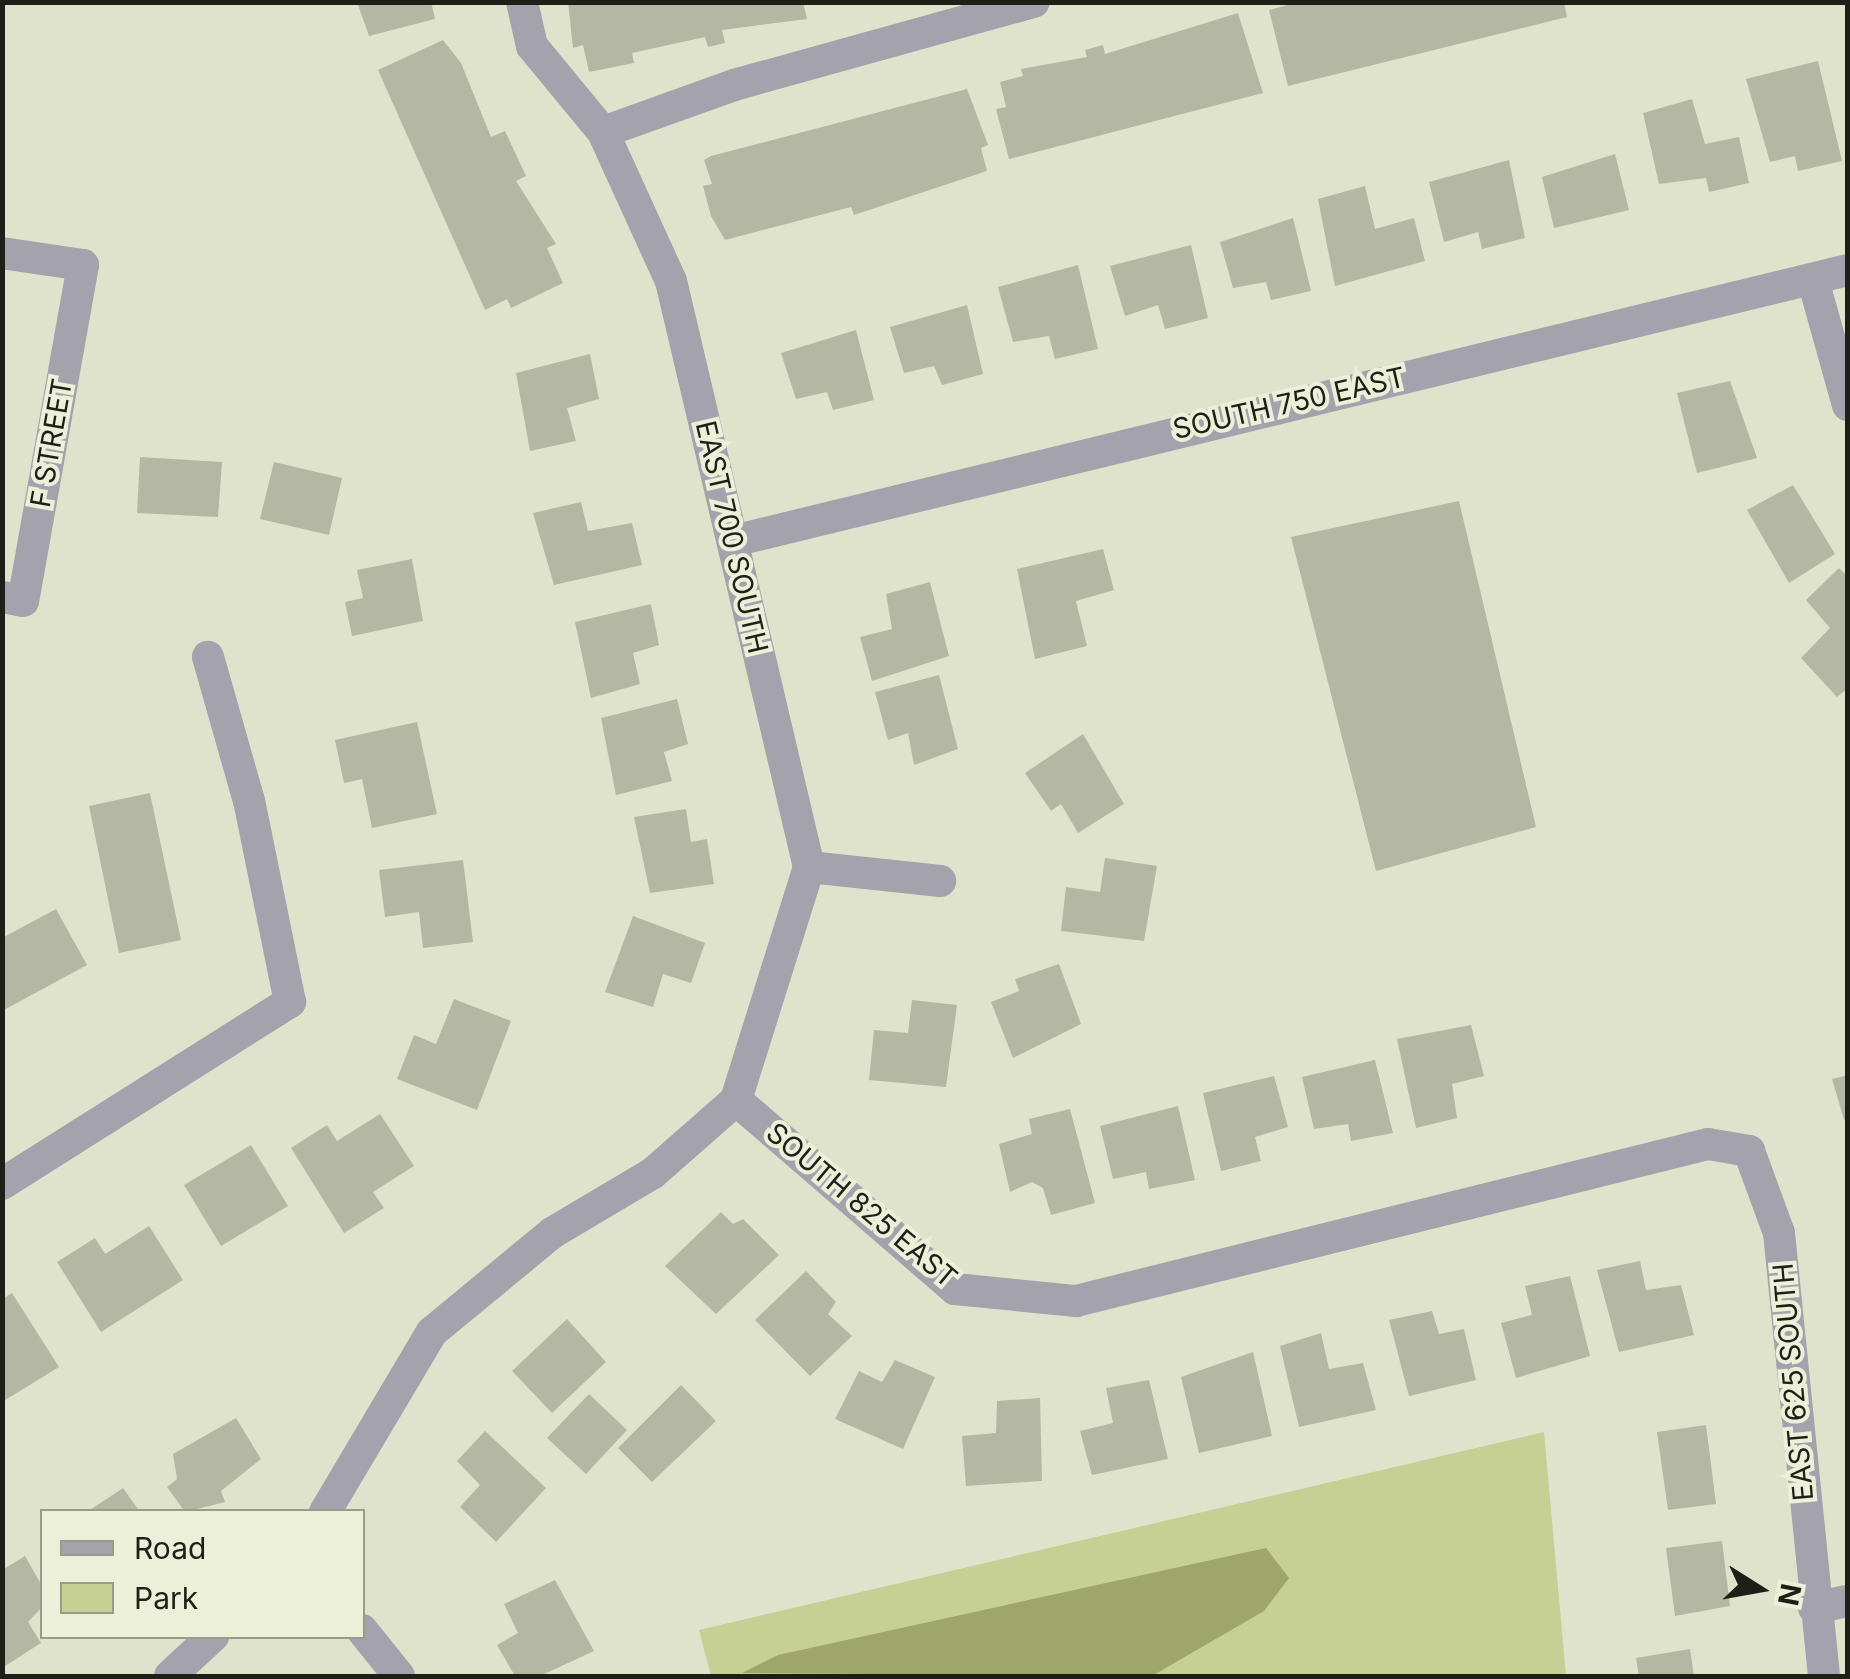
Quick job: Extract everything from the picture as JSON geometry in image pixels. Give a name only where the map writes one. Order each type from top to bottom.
[{"type":"street","name":"EAST 700 SOUTH","points":[[522,2],[532,46],[603,132],[671,281],[810,867]]},
{"type":"street","points":[[603,132],[734,85],[1034,2]]},
{"type":"street","name":"F STREET","points":[[2,253],[83,265],[23,601],[2,597]]},
{"type":"street","name":"SOUTH 750 EAST","points":[[732,541],[1848,270]]},
{"type":"street","points":[[1813,280],[1848,405]]},
{"type":"street","points":[[2,1184],[290,1002],[249,801],[208,657]]},
{"type":"street","points":[[327,1509],[432,1332],[552,1232],[654,1174],[736,1100],[810,867],[940,881]]},
{"type":"street","name":"SOUTH 825 EAST","points":[[736,1100],[956,1288],[1076,1301],[1708,1144],[1748,1151]]},
{"type":"street","name":"EAST 625 SOUTH","points":[[1748,1151],[1779,1233],[1814,1608],[1824,1676]]},
{"type":"street","points":[[1814,1608],[1848,1601]]},
{"type":"street","points":[[365,1634],[399,1676]]},
{"type":"street","points":[[170,1676],[210,1639]]},
{"type":"green space","points":[[1544,1432],[1566,1676],[711,1676],[699,1630]]},
{"type":"shaded area","points":[[1266,1548],[1289,1578],[1264,1611],[1152,1676],[742,1673],[778,1655]]},
{"type":"building","points":[[357,2],[431,2],[435,19],[369,36]]},
{"type":"building","points":[[568,2],[803,2],[807,19],[722,30],[725,43],[708,47],[705,37],[632,53],[634,63],[589,72],[583,45],[573,48]]},
{"type":"building","points":[[1299,2],[1564,2],[1567,17],[1288,86],[1269,10]]},
{"type":"building","points":[[1238,13],[1263,93],[1009,159],[996,109],[1006,107],[1000,82],[1023,76],[1021,69],[1087,57],[1085,50],[1103,45],[1105,54]]},
{"type":"building","points":[[443,40],[461,63],[491,137],[505,131],[526,176],[516,181],[556,244],[547,248],[563,283],[511,308],[507,299],[485,310],[378,70]]},
{"type":"building","points":[[1818,61],[1842,161],[1798,171],[1795,156],[1770,162],[1746,79]]},
{"type":"building","points":[[967,89],[988,145],[981,148],[987,171],[854,215],[851,207],[725,240],[711,216],[703,186],[712,184],[704,160],[711,156]]},
{"type":"building","points":[[1692,99],[1705,144],[1739,137],[1749,183],[1709,192],[1706,178],[1659,184],[1643,113]]},
{"type":"building","points":[[1615,154],[1629,210],[1554,228],[1542,177]]},
{"type":"building","points":[[1509,160],[1525,238],[1482,249],[1478,232],[1444,242],[1429,182]]},
{"type":"building","points":[[1365,186],[1375,229],[1414,218],[1425,261],[1335,286],[1318,199]]},
{"type":"building","points":[[1293,218],[1311,291],[1271,300],[1266,282],[1233,288],[1220,242]]},
{"type":"building","points":[[1191,245],[1208,318],[1165,329],[1158,305],[1125,316],[1110,266]]},
{"type":"building","points":[[1078,265],[1098,349],[1055,359],[1049,336],[1013,342],[998,287]]},
{"type":"building","points":[[967,305],[983,374],[942,385],[934,366],[904,373],[890,327]]},
{"type":"building","points":[[856,330],[874,400],[833,410],[827,392],[796,399],[781,353]]},
{"type":"building","points":[[590,354],[599,399],[567,408],[576,441],[530,451],[516,373]]},
{"type":"building","points":[[1730,381],[1757,458],[1697,473],[1677,393]]},
{"type":"building","points":[[140,457],[222,462],[218,517],[137,513]]},
{"type":"building","points":[[274,462],[342,478],[329,535],[260,519]]},
{"type":"building","points":[[1793,485],[1835,554],[1789,583],[1747,510]]},
{"type":"building","points":[[1459,501],[1536,827],[1376,871],[1291,537]]},
{"type":"building","points":[[581,502],[588,531],[632,523],[642,565],[554,585],[533,513]]},
{"type":"building","points":[[1103,549],[1114,590],[1076,601],[1087,646],[1035,659],[1017,569]]},
{"type":"building","points":[[412,559],[423,621],[352,636],[345,602],[363,598],[357,570]]},
{"type":"building","points":[[1839,568],[1848,577],[1848,688],[1837,697],[1801,658],[1830,628],[1806,600]]},
{"type":"building","points":[[930,582],[949,656],[872,681],[860,637],[892,629],[886,594]]},
{"type":"building","points":[[651,604],[659,645],[633,653],[640,684],[591,698],[575,622]]},
{"type":"building","points":[[939,675],[958,749],[914,765],[908,733],[888,740],[875,692]]},
{"type":"building","points":[[677,699],[688,744],[664,752],[672,781],[616,795],[601,718]]},
{"type":"building","points":[[417,722],[437,814],[372,828],[362,779],[344,783],[335,740]]},
{"type":"building","points":[[1083,734],[1124,804],[1078,833],[1061,804],[1051,811],[1025,773]]},
{"type":"building","points":[[150,793],[181,940],[119,953],[89,806]]},
{"type":"building","points":[[686,809],[691,842],[707,839],[714,884],[650,893],[634,817]]},
{"type":"building","points":[[1105,858],[1157,866],[1144,941],[1061,931],[1066,887],[1100,892]]},
{"type":"building","points":[[463,860],[473,942],[423,948],[419,912],[385,917],[379,870]]},
{"type":"building","points":[[56,909],[87,965],[2,1011],[2,938]]},
{"type":"building","points":[[633,916],[705,943],[691,983],[663,974],[653,1007],[605,992]]},
{"type":"building","points":[[1059,964],[1081,1024],[1013,1058],[991,1002],[1019,991],[1015,979]]},
{"type":"building","points":[[454,999],[511,1021],[477,1110],[397,1079],[414,1035],[436,1044]]},
{"type":"building","points":[[912,1000],[957,1005],[946,1087],[869,1080],[874,1030],[908,1033]]},
{"type":"building","points":[[1471,1025],[1484,1076],[1452,1084],[1457,1118],[1416,1128],[1397,1039]]},
{"type":"building","points":[[1375,1060],[1393,1133],[1351,1141],[1348,1124],[1314,1129],[1302,1077]]},
{"type":"building","points":[[1848,1075],[1848,1119],[1844,1120],[1832,1079]]},
{"type":"building","points":[[1274,1076],[1288,1127],[1255,1137],[1261,1161],[1221,1171],[1203,1093]]},
{"type":"building","points":[[1178,1106],[1195,1180],[1149,1189],[1146,1172],[1113,1179],[1100,1126]]},
{"type":"building","points":[[1070,1109],[1095,1203],[1051,1215],[1043,1188],[1032,1182],[1010,1192],[999,1144],[1032,1134],[1029,1119]]},
{"type":"building","points":[[380,1114],[414,1166],[373,1192],[384,1208],[344,1233],[291,1148],[327,1125],[337,1141]]},
{"type":"building","points":[[251,1145],[288,1206],[221,1246],[184,1185]]},
{"type":"building","points":[[721,1212],[733,1224],[743,1219],[779,1255],[716,1314],[665,1266]]},
{"type":"building","points":[[149,1226],[183,1280],[101,1332],[57,1262],[95,1238],[105,1254]]},
{"type":"building","points":[[1640,1261],[1646,1290],[1681,1285],[1694,1335],[1619,1352],[1597,1270]]},
{"type":"building","points":[[806,1271],[836,1302],[828,1314],[852,1336],[810,1376],[755,1320]]},
{"type":"building","points":[[1570,1276],[1590,1356],[1516,1378],[1501,1323],[1532,1315],[1525,1286]]},
{"type":"building","points":[[12,1293],[59,1367],[2,1402],[2,1299]]},
{"type":"building","points":[[1432,1311],[1439,1334],[1464,1329],[1476,1380],[1409,1396],[1389,1320]]},
{"type":"building","points":[[567,1319],[606,1362],[552,1413],[512,1371]]},
{"type":"building","points":[[1321,1333],[1329,1369],[1363,1363],[1376,1410],[1299,1427],[1280,1346]]},
{"type":"building","points":[[1253,1352],[1272,1436],[1199,1453],[1181,1377]]},
{"type":"building","points":[[895,1360],[935,1377],[903,1449],[835,1419],[859,1371],[882,1382]]},
{"type":"building","points":[[1149,1380],[1168,1459],[1092,1475],[1080,1431],[1113,1423],[1106,1388]]},
{"type":"building","points":[[681,1385],[716,1421],[652,1482],[618,1448]]},
{"type":"building","points":[[589,1394],[627,1430],[586,1474],[547,1438]]},
{"type":"building","points":[[1040,1398],[1042,1481],[966,1486],[962,1436],[996,1433],[997,1401]]},
{"type":"building","points":[[236,1418],[261,1459],[221,1491],[225,1502],[183,1509],[167,1487],[177,1479],[173,1454]]},
{"type":"building","points":[[1706,1425],[1716,1504],[1668,1510],[1657,1432]]},
{"type":"building","points":[[485,1431],[546,1488],[496,1542],[460,1507],[480,1485],[457,1461]]},
{"type":"building","points":[[123,1488],[138,1509],[92,1509]]},
{"type":"building","points":[[1722,1541],[1730,1606],[1675,1616],[1666,1548]]},
{"type":"building","points":[[25,1556],[40,1582],[40,1609],[28,1622],[41,1643],[5,1666],[2,1570]]},
{"type":"building","points":[[555,1580],[594,1651],[540,1676],[515,1676],[497,1645],[518,1633],[504,1604]]},
{"type":"building","points":[[1690,1649],[1694,1676],[1639,1676],[1636,1658]]}]
